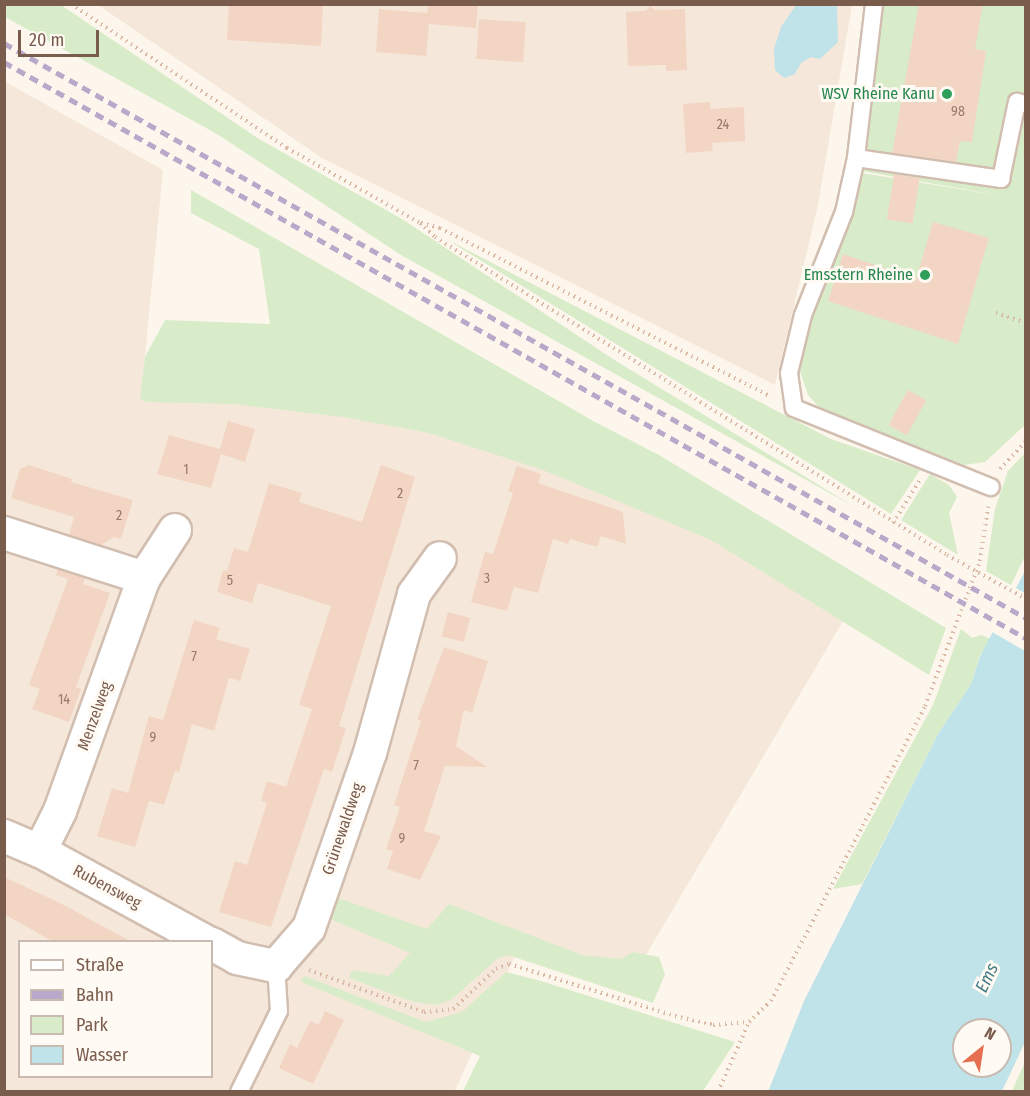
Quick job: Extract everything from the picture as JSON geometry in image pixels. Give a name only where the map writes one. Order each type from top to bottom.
[{"type":"street","name":"Menzelweg","points":[[40,851],[60,811],[144,578],[175,530]]},
{"type":"street","points":[[4,533],[144,578]]},
{"type":"street","name":"Grünewaldweg","points":[[276,966],[309,928],[370,753],[414,594],[440,558]]},
{"type":"street","name":"Rubensweg","points":[[4,836],[40,851],[203,940]]},
{"type":"street","points":[[213,945],[237,958],[276,966]]},
{"type":"lane","points":[[874,4],[856,158],[844,212],[803,315],[789,373],[794,408],[991,487]]},
{"type":"lane","points":[[856,158],[1001,179],[1017,102],[1026,104]]},
{"type":"lane","points":[[239,1092],[279,1011],[276,966]]},
{"type":"path","points":[[71,4],[287,148],[420,223],[435,237],[892,523],[1026,599]]},
{"type":"path","points":[[420,223],[440,228],[794,408]]},
{"type":"path","points":[[996,313],[1026,322]]},
{"type":"path","points":[[718,1092],[749,1022],[771,1001],[925,706],[980,561],[991,487],[1002,467],[1026,441]]},
{"type":"path","points":[[892,523],[930,464]]},
{"type":"path","points":[[276,966],[309,970],[424,1012],[453,1009],[496,969],[509,964],[675,1016],[713,1024],[749,1022]]},
{"type":"shaded area","points":[[98,5],[852,5],[818,205],[775,385],[322,158]]},
{"type":"shaded area","points":[[4,81],[163,170],[141,398],[353,403],[627,476],[855,601],[630,982],[521,942],[455,1091],[5,1091]]},
{"type":"green space","points":[[5,4],[61,5],[259,139],[402,219],[616,361],[853,506],[401,255],[217,134],[5,17]]},
{"type":"green space","name":"Emsstern Rheine","points":[[882,5],[1025,5],[1025,425],[985,462],[964,465],[826,415],[808,395],[800,371],[801,350],[856,172],[1008,197],[856,170]]},
{"type":"green space","points":[[191,190],[595,422],[659,455],[946,628],[929,675],[711,540],[543,470],[429,433],[343,417],[233,404],[146,402],[140,398],[145,357],[165,320],[270,324],[259,249],[191,213]]},
{"type":"green space","points":[[446,239],[831,439],[920,470],[891,514]]},
{"type":"green space","points":[[1025,453],[1025,556],[1011,585],[986,571],[995,509],[1008,471]]},
{"type":"green space","points":[[930,474],[949,485],[957,497],[949,513],[958,555],[901,520]]},
{"type":"green space","points":[[961,629],[972,638],[981,635],[991,639],[980,655],[971,684],[938,734],[862,884],[833,889],[933,705]]},
{"type":"green space","points":[[335,897],[427,929],[449,904],[582,955],[621,959],[633,952],[659,957],[665,974],[653,1003],[508,955],[498,958],[451,1000],[435,1005],[411,1001],[349,978],[352,970],[389,976],[410,953],[328,918]]},
{"type":"green space","points":[[506,972],[735,1042],[703,1091],[463,1091],[480,1056],[301,982],[304,976],[426,1022],[462,1012]]},
{"type":"green space","points":[[1025,1062],[1025,1091],[1012,1091]]},
{"type":"water","points":[[796,5],[837,5],[838,42],[820,59],[811,57],[801,63],[795,74],[784,78],[775,70],[774,49],[781,27]]},
{"type":"water","name":"Ems","points":[[1025,571],[1026,1040],[1012,1070],[1012,1018],[952,1018],[952,1078],[1008,1078],[1002,1091],[768,1092],[804,1001],[938,734],[971,684],[980,656]]},
{"type":"pier","points":[[1014,587],[1025,593],[1025,651],[992,632]]},
{"type":"building","points":[[229,4],[323,4],[321,46],[227,40]]},
{"type":"building","points":[[428,4],[478,4],[476,28],[429,24],[426,56],[376,52],[379,9],[427,13]]},
{"type":"building","points":[[919,4],[983,4],[975,49],[986,51],[972,142],[960,141],[956,162],[892,153]]},
{"type":"building","points":[[650,6],[655,10],[685,9],[687,70],[666,71],[666,65],[628,66],[626,12],[646,11]]},
{"type":"building","points":[[479,19],[526,22],[523,62],[476,59]]},
{"type":"building","points":[[710,102],[710,109],[744,107],[745,141],[712,143],[713,151],[686,153],[683,104]]},
{"type":"building","points":[[894,174],[920,178],[912,224],[887,219]]},
{"type":"building","points":[[933,222],[989,238],[958,344],[828,301],[843,254],[916,279]]},
{"type":"building","points":[[908,390],[926,400],[907,435],[889,425]]},
{"type":"building","points":[[228,421],[255,429],[245,462],[221,454],[211,488],[157,474],[169,435],[220,449]]},
{"type":"building","points":[[29,465],[72,479],[71,482],[133,500],[121,539],[114,537],[101,545],[69,535],[74,517],[11,498],[20,469]]},
{"type":"building","points":[[381,465],[415,477],[339,726],[346,728],[332,772],[324,769],[271,927],[219,912],[235,861],[247,865],[267,803],[261,801],[267,781],[286,787],[312,709],[299,705],[331,606],[258,583],[252,603],[217,592],[223,570],[227,571],[234,548],[248,552],[269,483],[302,493],[299,502],[362,522]]},
{"type":"building","points":[[517,466],[541,474],[538,483],[623,512],[626,544],[601,536],[597,547],[570,539],[568,544],[553,539],[538,593],[514,587],[507,611],[471,602],[485,552],[493,554],[513,493],[508,491]]},
{"type":"building","points":[[58,569],[85,578],[83,584],[110,593],[76,687],[81,689],[69,722],[32,709],[40,689],[29,685],[68,579],[56,575]]},
{"type":"building","points":[[448,612],[470,618],[464,642],[442,636]]},
{"type":"building","points":[[194,620],[220,628],[216,639],[250,649],[240,681],[229,678],[214,731],[192,724],[179,772],[175,771],[164,805],[149,801],[135,847],[97,836],[112,788],[128,793],[149,716],[163,720]]},
{"type":"building","points":[[444,647],[488,661],[472,713],[464,710],[456,746],[487,767],[445,766],[424,831],[441,836],[420,880],[387,869],[393,851],[386,849],[400,807],[394,805],[421,721],[417,720]]},
{"type":"building","points":[[4,877],[60,903],[128,940],[50,940],[4,914]]},
{"type":"building","points":[[325,1011],[344,1020],[313,1084],[279,1068],[290,1044],[297,1048],[310,1021],[319,1025]]},
{"type":"railway","points":[[4,43],[1026,618]]},
{"type":"railway","points":[[4,62],[1026,638]]},
{"type":"place","name":"WSV Rheine Kanu","points":[[947,94]]},
{"type":"place","name":"Emsstern Rheine","points":[[925,275]]}]
